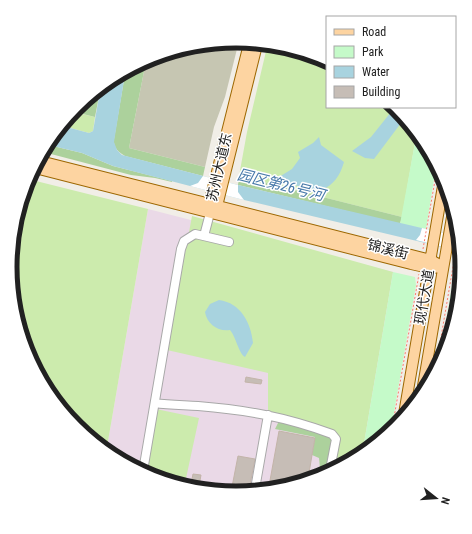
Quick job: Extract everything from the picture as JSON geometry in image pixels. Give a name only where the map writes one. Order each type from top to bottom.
[{"type":"main road","name":"苏州大道东","points":[[220,181],[248,48]]},
{"type":"main road","name":"苏州大道东","points":[[212,208],[256,49]]},
{"type":"main road","name":"锦溪街","points":[[44,162],[212,208],[443,267]]},
{"type":"main road","name":"锦溪街","points":[[40,169],[212,208]]},
{"type":"main road","name":"现代大道","points":[[405,406],[425,263],[431,230],[441,191]]},
{"type":"main road","name":"现代大道","points":[[424,380],[443,267],[451,249],[449,234],[451,223]]},
{"type":"lane","points":[[204,236],[212,208]]},
{"type":"lane","points":[[144,465],[181,250],[184,241],[195,234],[229,242]]},
{"type":"lane","points":[[155,403],[196,406],[268,415],[307,425],[335,436],[336,439],[331,464]]},
{"type":"lane","points":[[256,485],[268,415]]},
{"type":"path","points":[[394,419],[429,243],[436,179]]},
{"type":"path","points":[[438,351],[451,249],[454,246]]},
{"type":"shaded area","points":[[222,48],[237,48],[225,97],[214,127],[205,167],[129,148],[145,68],[179,55]]},
{"type":"shaded area","points":[[148,209],[393,272],[364,445],[345,457],[320,469],[293,479],[250,486],[222,486],[179,479],[126,457],[107,444]]},
{"type":"green space","points":[[266,50],[293,55],[326,68],[326,108],[387,108],[415,141],[402,217],[239,176],[247,132]]},
{"type":"green space","points":[[145,68],[129,148],[205,167],[203,176],[125,156],[115,147],[114,139],[124,79]]},
{"type":"green space","points":[[99,96],[95,117],[83,114],[84,109]]},
{"type":"green space","points":[[80,114],[95,117],[93,131],[89,133],[68,127]]},
{"type":"green space","points":[[415,141],[435,176],[426,229],[400,224]]},
{"type":"green space","points":[[53,146],[82,153],[113,166],[172,182],[131,175],[51,154]]},
{"type":"green space","points":[[239,176],[402,217],[400,224],[238,185]]},
{"type":"green space","points":[[35,181],[148,209],[107,444],[81,422],[62,400],[46,376],[34,351],[24,324],[17,281],[17,253],[21,224],[24,210]]},
{"type":"green space","points":[[192,216],[393,272],[364,445],[330,464],[335,436],[268,415],[268,373],[167,350]]},
{"type":"green space","points":[[455,269],[451,310],[444,335]]},
{"type":"green space","points":[[393,272],[415,277],[416,285],[393,420],[364,445]]},
{"type":"green space","points":[[156,409],[199,418],[186,480],[144,465]]},
{"type":"green space","points":[[285,418],[329,433],[334,441],[330,464],[320,468],[319,458],[312,455],[315,437],[275,429],[278,423]]},
{"type":"water","points":[[124,79],[114,142],[117,150],[122,155],[238,185],[453,235],[455,250],[244,200],[113,166],[82,153],[53,146],[68,127],[89,133],[93,131],[99,96]]},
{"type":"water","points":[[391,112],[401,123],[374,159],[365,158],[352,151],[371,137]]},
{"type":"water","points":[[319,137],[321,145],[344,162],[341,171],[330,185],[321,191],[289,184],[279,177],[292,169],[300,158],[298,152],[313,143]]},
{"type":"water","points":[[219,300],[233,305],[244,315],[247,321],[253,343],[245,357],[230,330],[221,330],[217,328],[208,320],[206,316],[205,312],[210,304]]},
{"type":"pier","points":[[203,176],[238,185],[238,192],[244,200],[190,186],[198,183]]},
{"type":"pier","points":[[422,228],[453,235],[455,250],[416,240],[420,235]]},
{"type":"building","points":[[246,377],[262,380],[261,384],[245,382]]},
{"type":"building","points":[[279,431],[315,438],[309,473],[293,479],[269,483]]},
{"type":"building","points":[[238,456],[255,459],[250,486],[232,486]]},
{"type":"building","points":[[193,474],[201,475],[200,483],[191,482]]},
{"type":"water label","name":"园区第26号河","points":[[281,185]]}]
